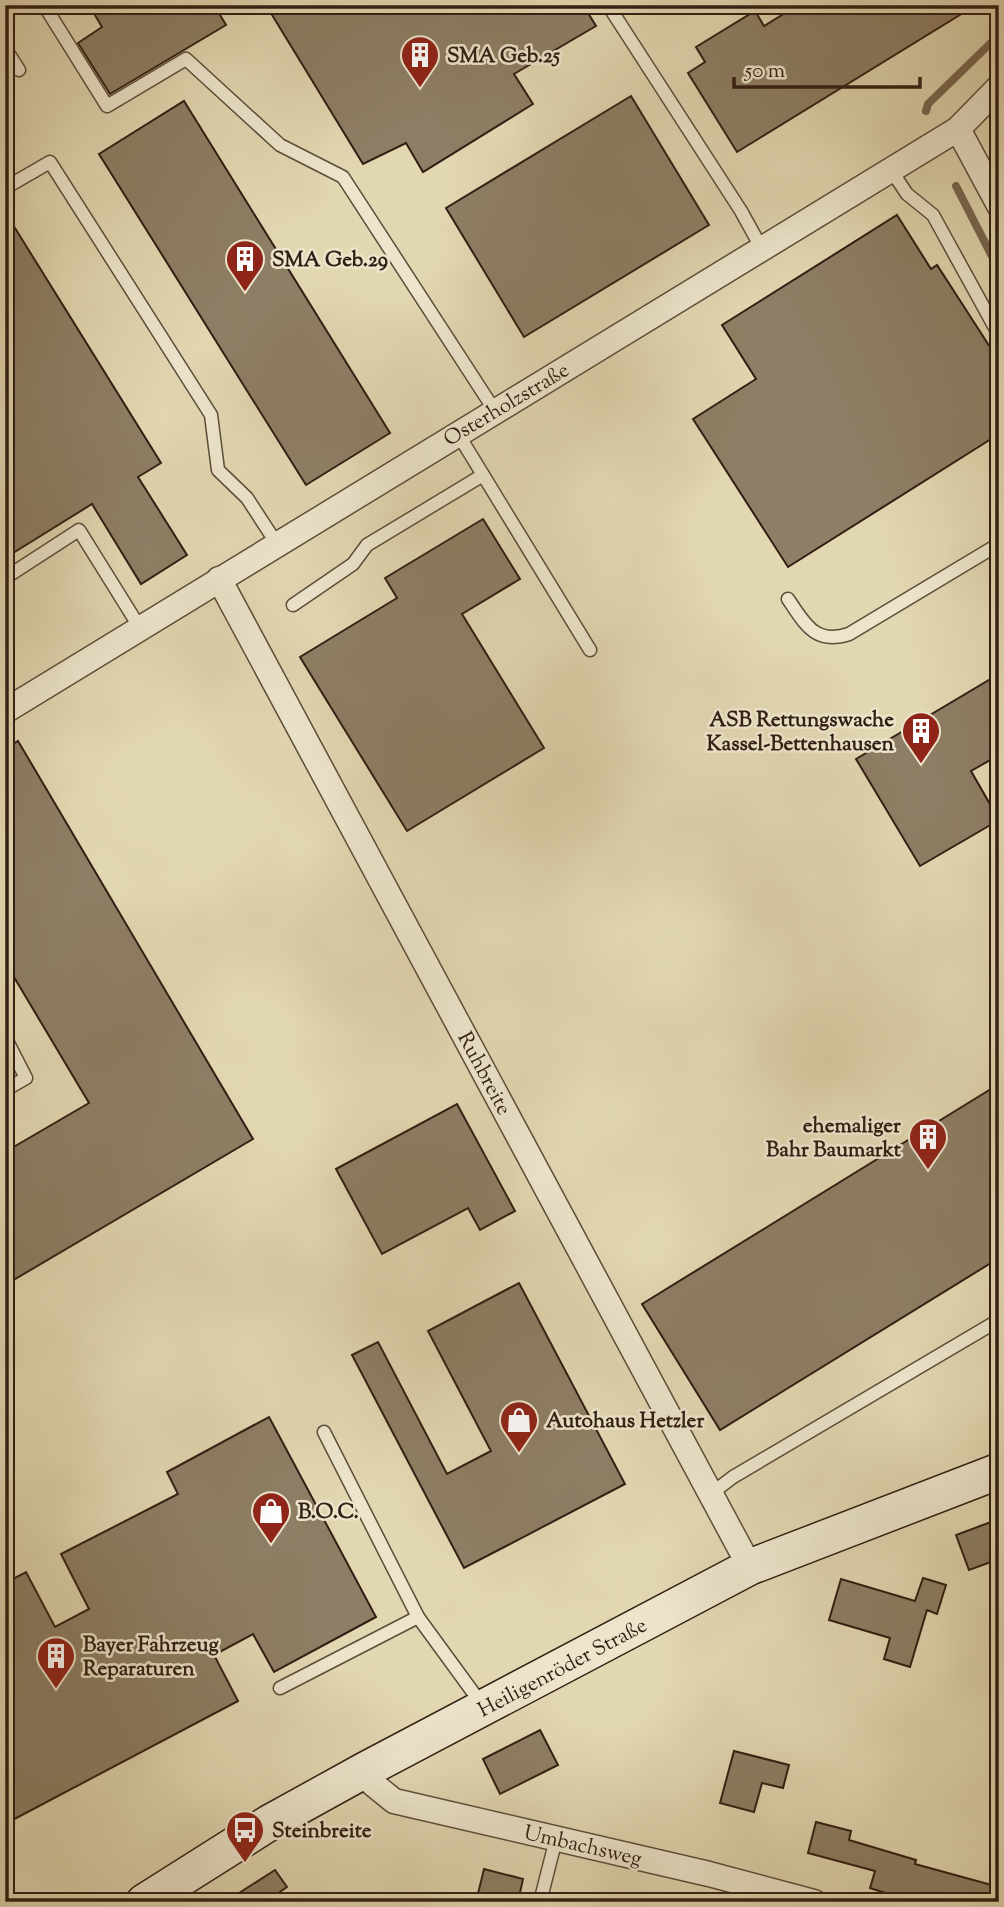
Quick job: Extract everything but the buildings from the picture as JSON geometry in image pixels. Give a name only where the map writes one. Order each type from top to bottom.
[{"type":"street","name":"Osterholzstraße","points":[[5,711],[958,129],[999,86]]},
{"type":"street","points":[[958,129],[999,205]]},
{"type":"street","name":"Ruhbreite","points":[[219,579],[750,1567]]},
{"type":"street","name":"Heiligenröder Straße","points":[[144,1902],[269,1823],[750,1567],[999,1471]]},
{"type":"street","name":"Umbachsweg","points":[[365,1770],[373,1784],[394,1801],[709,1874],[814,1902]]},
{"type":"lane","points":[[44,5],[107,106],[186,59],[280,145],[344,177],[495,411]]},
{"type":"lane","points":[[608,5],[741,211],[762,249]]},
{"type":"lane","points":[[5,48],[19,70]]},
{"type":"lane","points":[[5,188],[50,162],[211,415],[218,470],[247,498],[277,544]]},
{"type":"lane","points":[[891,170],[907,194],[933,215],[999,335]]},
{"type":"lane","points":[[458,433],[590,650]]},
{"type":"lane","points":[[293,605],[353,564],[367,545],[483,475]]},
{"type":"lane","points":[[5,578],[79,530],[140,628]]},
{"type":"lane","points":[[788,598],[803,622],[813,632],[826,638],[838,638],[999,544]]},
{"type":"lane","points":[[5,1037],[26,1078],[5,1090]]},
{"type":"lane","points":[[712,1493],[733,1476],[999,1320]]},
{"type":"lane","points":[[324,1432],[418,1617],[485,1708]]},
{"type":"lane","points":[[279,1688],[418,1617]]},
{"type":"lane","points":[[540,1902],[556,1839]]},
{"type":"waterway","points":[[926,111],[928,104],[999,35]]},
{"type":"waterway","points":[[956,186],[999,270]]},
{"type":"place","name":"SMA Geb.25","points":[[420,89]]},
{"type":"place","name":"SMA Geb.29","points":[[245,293]]},
{"type":"place","name":"ASB Rettungswache Kassel-Bettenhausen","points":[[921,765]]},
{"type":"place","name":"ehemaliger Bahr Baumarkt","points":[[928,1171]]},
{"type":"place","name":"Autohaus Hetzler","points":[[519,1454]]},
{"type":"place","name":"B.O.C.","points":[[271,1545]]},
{"type":"place","name":"Bayer Fahrzeug Reparaturen","points":[[56,1690]]},
{"type":"place","name":"Steinbreite","points":[[245,1864]]}]
